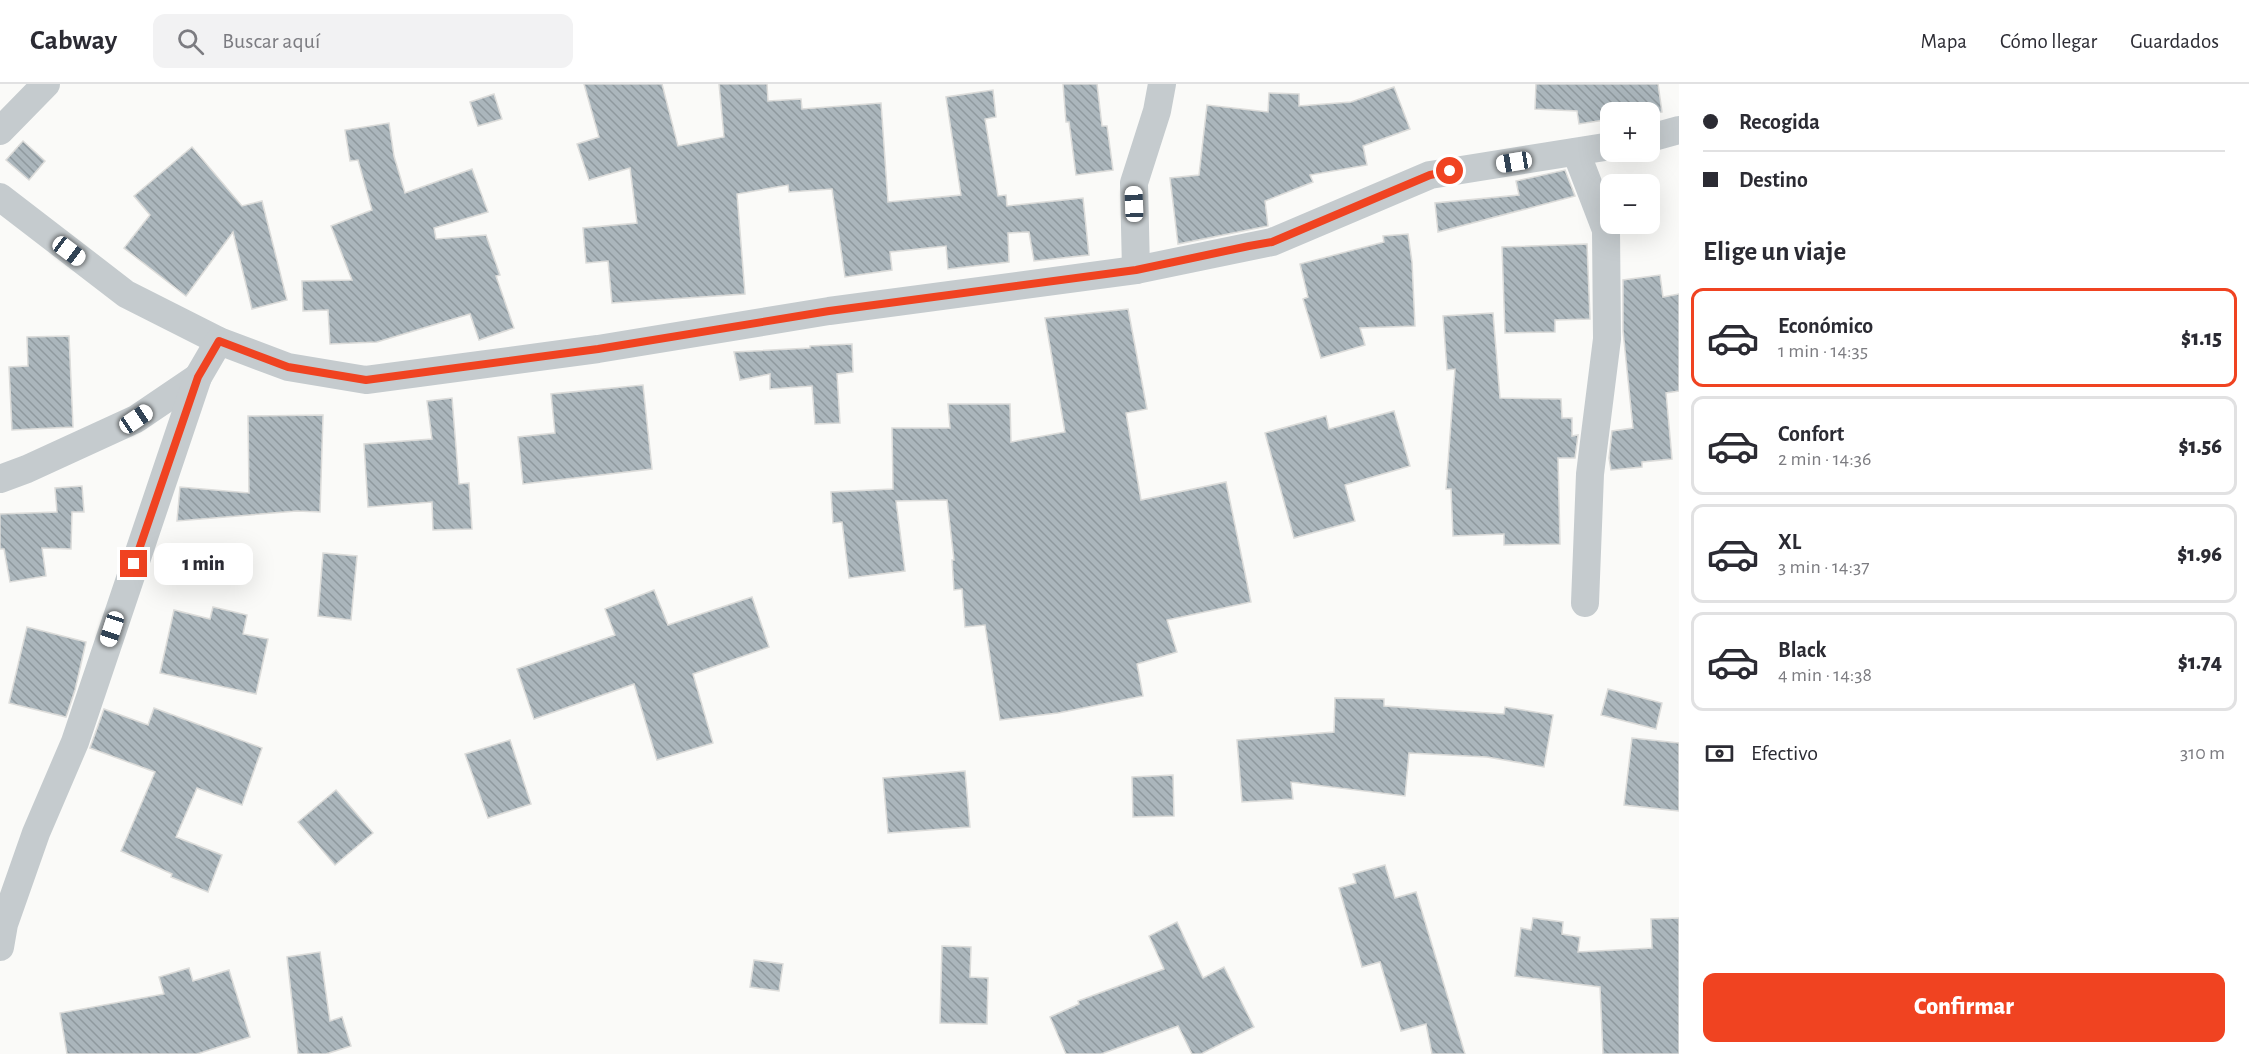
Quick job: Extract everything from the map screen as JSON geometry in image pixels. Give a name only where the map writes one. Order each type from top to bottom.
[{"type":"street","points":[[0,131],[46,84]]},
{"type":"street","points":[[1136,270],[1134,183],[1157,111],[1162,84]]},
{"type":"street","points":[[1660,135],[1679,130]]},
{"type":"street","points":[[0,196],[126,294],[219,341],[288,367],[366,380],[598,349],[829,311],[1136,270],[1272,242],[1430,175],[1600,148]]},
{"type":"street","points":[[1576,152],[1606,230],[1607,339],[1590,474],[1585,603]]},
{"type":"street","points":[[0,947],[4,924],[36,833],[75,742],[198,377],[219,341]]},
{"type":"street","points":[[0,479],[136,419],[198,377]]},
{"type":"building","points":[[584,84],[662,84],[678,146],[724,137],[719,84],[767,84],[768,101],[801,99],[802,109],[881,103],[888,202],[961,195],[946,97],[993,90],[996,117],[985,119],[998,196],[1006,195],[1007,206],[1083,198],[1089,255],[1034,261],[1029,232],[1008,233],[1009,262],[948,269],[946,246],[890,252],[892,270],[845,277],[832,189],[789,192],[788,185],[737,194],[745,294],[612,303],[608,261],[586,263],[583,228],[637,223],[630,168],[589,180],[577,144],[599,137]]},
{"type":"building","points":[[1063,84],[1097,84],[1102,126],[1107,126],[1113,170],[1076,175],[1069,122],[1066,122]]},
{"type":"building","points":[[1536,84],[1658,84],[1662,112],[1660,112],[1660,102],[1600,102],[1600,121],[1579,124],[1577,111],[1535,109]]},
{"type":"building","points":[[1394,87],[1410,129],[1363,146],[1367,165],[1310,175],[1313,182],[1265,201],[1268,226],[1178,244],[1170,178],[1199,175],[1207,105],[1268,112],[1269,93],[1299,94],[1299,106],[1351,102]]},
{"type":"building","points":[[494,94],[502,119],[478,126],[470,102]]},
{"type":"building","points":[[389,123],[394,156],[405,193],[472,169],[488,212],[434,228],[436,239],[486,235],[500,275],[496,276],[514,328],[479,340],[470,314],[377,342],[330,344],[328,310],[303,311],[302,281],[352,280],[331,226],[372,210],[358,160],[350,161],[345,130]]},
{"type":"building","points":[[23,141],[45,161],[29,180],[6,160]]},
{"type":"building","points":[[192,147],[242,206],[262,201],[287,300],[252,309],[233,232],[186,296],[124,248],[150,215],[134,196]]},
{"type":"building","points":[[1565,170],[1575,196],[1438,232],[1435,203],[1519,195],[1516,181]]},
{"type":"building","points":[[1408,234],[1412,262],[1415,326],[1360,328],[1365,345],[1321,358],[1303,299],[1308,297],[1300,264],[1384,242],[1383,236]]},
{"type":"building","points":[[1587,244],[1590,319],[1555,320],[1555,332],[1505,333],[1502,247]]},
{"type":"building","points":[[1660,275],[1663,297],[1679,294],[1679,391],[1666,393],[1672,459],[1642,462],[1642,467],[1611,470],[1609,458],[1612,431],[1633,428],[1623,331],[1623,280]]},
{"type":"building","points":[[1128,309],[1147,409],[1126,413],[1141,500],[1226,482],[1251,602],[1167,620],[1177,652],[1137,664],[1143,696],[1058,713],[1000,720],[985,625],[965,627],[962,589],[954,590],[952,560],[954,560],[947,500],[896,501],[905,571],[849,578],[842,522],[833,523],[831,492],[893,489],[892,428],[950,428],[948,404],[1010,404],[1011,442],[1065,432],[1045,318]]},
{"type":"building","points":[[1493,313],[1500,398],[1561,399],[1562,418],[1572,418],[1572,436],[1578,435],[1575,458],[1558,458],[1560,544],[1504,545],[1504,534],[1453,536],[1451,489],[1446,489],[1455,369],[1447,370],[1443,316]]},
{"type":"building","points":[[69,336],[73,427],[12,430],[9,367],[28,366],[27,337]]},
{"type":"building","points":[[852,344],[853,372],[837,374],[840,423],[815,424],[812,386],[770,389],[770,374],[740,380],[734,352],[810,348],[810,346]]},
{"type":"building","points":[[643,385],[652,469],[523,484],[518,437],[555,433],[551,394]]},
{"type":"building","points":[[452,398],[459,484],[469,483],[472,529],[433,530],[432,502],[368,507],[364,444],[432,439],[427,401]]},
{"type":"building","points":[[1394,411],[1410,466],[1345,485],[1355,521],[1294,538],[1265,433],[1326,416],[1329,429]]},
{"type":"building","points":[[323,415],[320,512],[297,511],[177,521],[180,487],[249,493],[248,416]]},
{"type":"building","points":[[82,486],[84,512],[72,512],[71,549],[42,548],[46,576],[10,582],[4,549],[0,549],[0,514],[57,512],[55,488]]},
{"type":"building","points":[[323,553],[357,556],[351,620],[318,616]]},
{"type":"building","points":[[654,590],[668,625],[752,597],[769,647],[693,674],[713,743],[657,760],[634,684],[534,719],[517,669],[615,635],[605,609]]},
{"type":"building","points":[[213,607],[247,615],[243,634],[268,639],[256,694],[160,673],[174,610],[210,619]]},
{"type":"building","points":[[27,627],[86,642],[66,717],[9,703]]},
{"type":"building","points":[[1608,689],[1662,703],[1656,729],[1601,715]]},
{"type":"building","points":[[1335,698],[1384,699],[1384,706],[1504,714],[1505,707],[1553,715],[1544,767],[1487,757],[1409,753],[1405,796],[1291,782],[1293,799],[1242,802],[1237,740],[1334,732]]},
{"type":"building","points":[[154,708],[262,748],[242,805],[197,788],[176,837],[222,855],[208,892],[171,877],[172,874],[121,851],[155,772],[90,748],[104,709],[148,725]]},
{"type":"building","points":[[1632,738],[1679,743],[1679,811],[1624,805]]},
{"type":"building","points":[[510,740],[531,804],[488,818],[465,754]]},
{"type":"building","points":[[965,771],[970,827],[888,833],[883,778]]},
{"type":"building","points":[[1173,775],[1174,816],[1133,817],[1132,777]]},
{"type":"building","points":[[336,790],[373,833],[335,865],[298,822]]},
{"type":"building","points":[[1385,865],[1395,898],[1416,892],[1465,1054],[1432,1054],[1426,1024],[1401,1031],[1380,962],[1362,967],[1339,888],[1356,883],[1353,874]]},
{"type":"building","points":[[1533,918],[1563,922],[1562,934],[1580,937],[1578,952],[1652,948],[1651,919],[1679,918],[1679,1054],[1603,1054],[1600,987],[1515,976],[1521,928],[1531,930]]},
{"type":"building","points":[[1177,922],[1203,978],[1224,967],[1254,1027],[1201,1054],[1192,1054],[1178,1026],[1101,1054],[1066,1054],[1050,1017],[1079,1004],[1078,1001],[1164,969],[1149,936]]},
{"type":"building","points":[[942,946],[971,947],[970,977],[988,978],[987,1024],[940,1023]]},
{"type":"building","points":[[320,952],[330,1021],[342,1017],[351,1046],[326,1054],[298,1054],[287,957]]},
{"type":"building","points":[[754,960],[783,964],[779,991],[750,987]]},
{"type":"building","points":[[189,968],[193,981],[229,970],[250,1037],[197,1054],[67,1054],[60,1013],[164,994],[159,977]]},
{"type":"route","points":[[134,564],[198,377],[219,341],[288,367],[366,380],[598,349],[829,311],[1136,270],[1272,242],[1430,175],[1450,171]]}]
